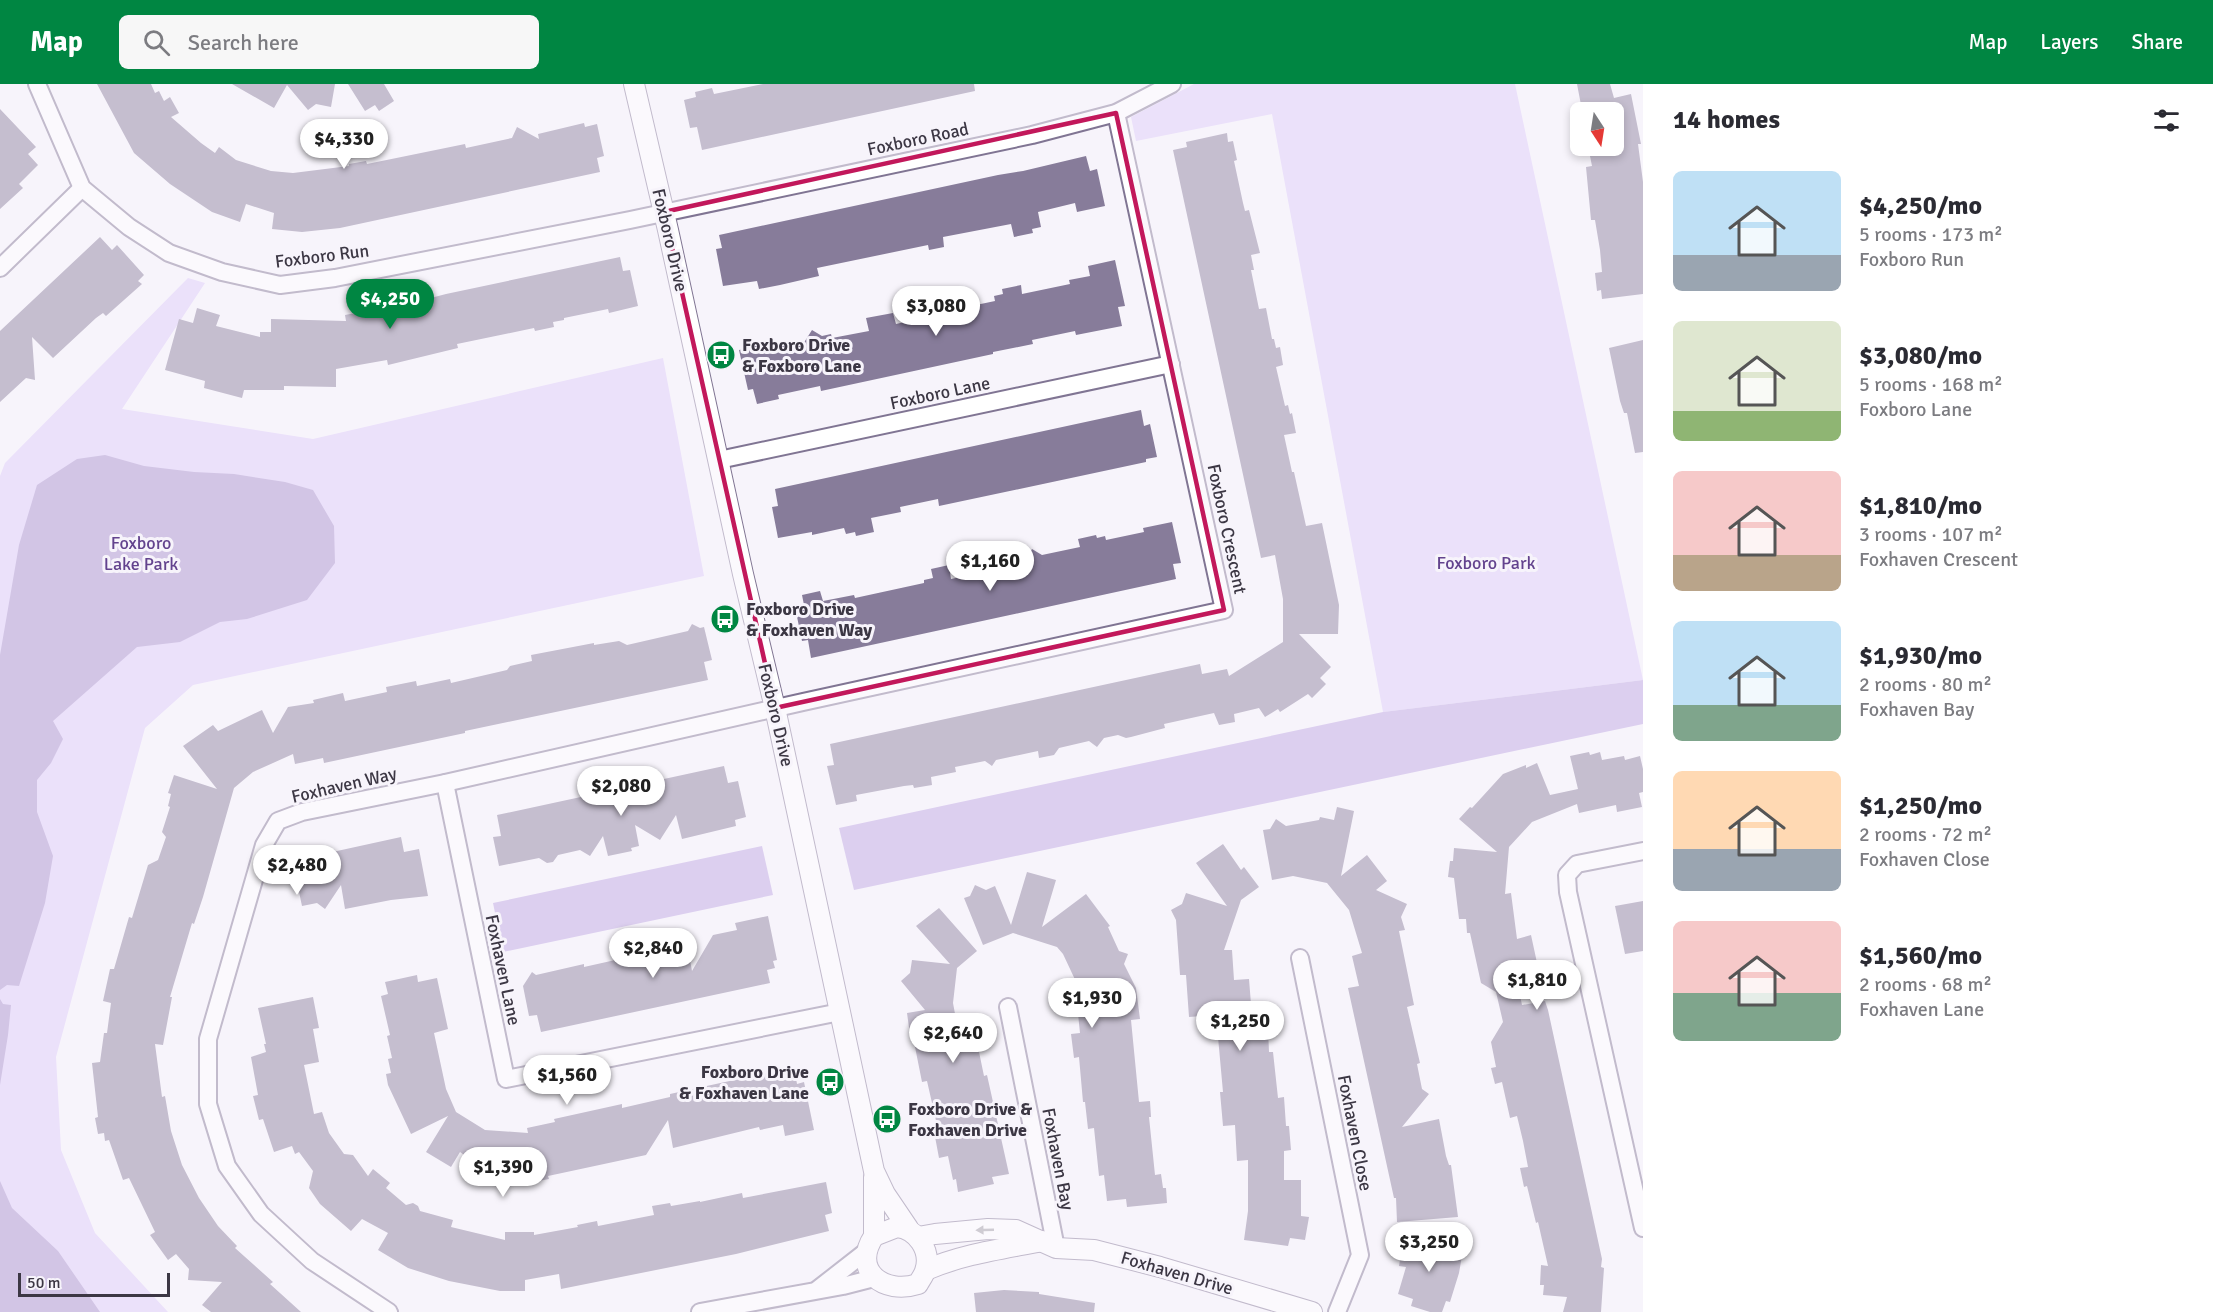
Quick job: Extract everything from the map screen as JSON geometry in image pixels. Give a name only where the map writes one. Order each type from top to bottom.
[{"type":"street","name":"Foxboro Run","points":[[37,84],[82,188],[129,227],[169,253],[222,272],[280,285],[335,278],[664,213]]},
{"type":"street","name":"Foxboro Drive","points":[[634,84],[775,708],[874,1171],[885,1194],[913,1233]]},
{"type":"street","name":"Foxboro Road","points":[[664,213],[1032,135],[1116,113],[1172,84]]},
{"type":"street","name":"Foxboro Crescent","points":[[775,708],[1224,610],[1116,113]]},
{"type":"street","points":[[0,268],[82,188]]},
{"type":"street","name":"Foxboro Lane","points":[[718,460],[1170,364]]},
{"type":"street","name":"Foxhaven Way","points":[[389,1312],[312,1261],[261,1214],[227,1166],[208,1104],[208,1039],[264,844],[279,821],[302,812],[445,783],[775,708]]},
{"type":"street","name":"Foxhaven Lane","points":[[445,783],[506,1079],[840,1012]]},
{"type":"street","points":[[1643,851],[1577,864],[1567,875],[1568,892],[1643,1228]]},
{"type":"street","name":"Foxhaven Close","points":[[1300,958],[1360,1255],[1337,1312]]},
{"type":"street","name":"Foxhaven Bay","points":[[1008,1007],[1049,1244]]},
{"type":"street","name":"Foxboro Drive","points":[[871,1243],[874,1171]]},
{"type":"street","points":[[815,1291],[871,1243],[897,1227],[913,1233],[927,1259],[926,1270],[918,1284],[905,1288],[893,1288],[874,1278],[868,1268],[871,1243]]},
{"type":"street","name":"Foxhaven Drive","points":[[913,1233],[935,1234],[988,1229],[1017,1230],[1049,1244]]},
{"type":"street","name":"Foxhaven Drive","points":[[926,1270],[968,1255],[1049,1244],[1094,1250],[1160,1267],[1312,1312]]},
{"type":"street","points":[[700,1312],[843,1286],[874,1278]]},
{"type":"highlighted area","points":[[1116,113],[1224,610],[775,708],[664,212]]},
{"type":"green space","name":"Foxboro Park","points":[[1194,84],[1515,84],[1643,680],[1383,712],[1272,114],[1136,141],[1131,117]]},
{"type":"green space","name":"Foxboro Lake Park","points":[[188,278],[205,283],[122,409],[313,439],[663,358],[704,576],[193,685],[145,728],[56,1057],[61,1150],[95,1233],[168,1312],[0,1312],[0,476],[5,463]]},
{"type":"shaded area","points":[[105,455],[144,466],[234,474],[285,482],[313,490],[334,526],[335,563],[307,600],[247,619],[220,622],[180,642],[137,647],[53,721],[63,739],[51,763],[37,780],[37,812],[53,856],[45,903],[19,986],[7,985],[0,990],[0,655],[19,545],[37,485],[77,459]]},
{"type":"shaded area","points":[[1643,680],[1643,724],[854,890],[839,828],[1383,712]]},
{"type":"shaded area","points":[[762,846],[773,895],[503,952],[493,903]]},
{"type":"shaded area","points":[[0,999],[3,1004],[11,1005],[0,1085]]},
{"type":"shaded area","points":[[0,1181],[12,1208],[58,1251],[100,1312],[0,1312]]},
{"type":"building","points":[[97,84],[151,84],[155,93],[159,91],[164,101],[170,97],[179,113],[171,117],[201,143],[215,153],[219,147],[236,160],[271,171],[293,173],[349,166],[349,164],[366,161],[367,164],[465,144],[466,148],[512,138],[517,127],[539,139],[538,134],[584,123],[585,127],[597,124],[604,156],[597,158],[600,172],[340,228],[302,232],[272,229],[274,213],[246,204],[240,222],[212,212],[170,184],[134,153]]},
{"type":"building","points":[[232,84],[335,84],[331,107],[316,104],[308,110],[287,85],[274,108]]},
{"type":"building","points":[[348,84],[384,84],[394,101],[379,111],[375,105],[365,111]]},
{"type":"building","points":[[763,84],[974,84],[975,91],[702,150],[697,127],[690,128],[684,100],[696,97],[695,92],[712,88],[714,94]]},
{"type":"building","points":[[1577,84],[1610,84],[1614,98],[1631,94],[1641,144],[1638,144],[1643,182],[1643,294],[1602,299],[1601,290],[1597,291],[1595,273],[1602,272],[1595,220],[1591,220],[1586,167],[1592,166],[1590,156],[1624,156],[1624,102],[1580,102]]},
{"type":"building","points":[[0,109],[36,147],[28,154],[38,165],[19,184],[23,188],[0,209]]},
{"type":"building","points":[[1227,133],[1228,142],[1233,141],[1237,160],[1234,161],[1243,203],[1245,211],[1249,210],[1260,253],[1251,255],[1254,270],[1251,270],[1259,309],[1266,308],[1272,339],[1274,339],[1276,348],[1280,347],[1283,365],[1276,367],[1285,406],[1288,405],[1290,414],[1292,413],[1296,433],[1284,435],[1292,472],[1294,472],[1306,526],[1322,523],[1339,605],[1338,634],[1299,634],[1331,667],[1320,678],[1326,684],[1312,698],[1308,694],[1280,712],[1278,709],[1265,717],[1259,708],[1234,714],[1235,722],[1219,725],[1214,713],[1164,724],[1165,728],[1131,737],[1118,735],[1104,738],[1097,747],[1089,741],[1059,748],[1054,755],[1039,758],[1038,751],[996,760],[992,766],[985,761],[955,767],[956,772],[931,777],[932,785],[914,788],[913,785],[904,786],[856,795],[857,801],[836,805],[827,766],[834,765],[830,744],[1200,664],[1202,674],[1227,669],[1229,676],[1283,642],[1283,599],[1275,555],[1261,558],[1173,150],[1187,147],[1186,142]]},
{"type":"building","points":[[1086,156],[1090,171],[1097,169],[1105,206],[1077,212],[1075,203],[1038,212],[1041,227],[1032,229],[1033,233],[1014,237],[1011,224],[943,237],[944,247],[929,250],[928,245],[817,268],[819,276],[780,285],[759,289],[757,281],[723,286],[716,249],[722,248],[719,235]]},
{"type":"building","points":[[100,237],[112,250],[117,245],[144,275],[138,281],[142,284],[106,316],[103,313],[96,318],[53,358],[32,337],[35,380],[26,378],[0,402],[0,331]]},
{"type":"building","points":[[620,257],[623,271],[630,270],[638,306],[609,313],[608,309],[564,318],[564,320],[553,322],[554,327],[535,331],[534,328],[457,344],[458,348],[388,365],[387,360],[336,369],[336,387],[284,386],[284,390],[244,390],[242,398],[204,388],[205,381],[165,370],[179,319],[193,323],[197,308],[220,315],[216,326],[260,337],[260,332],[271,332],[271,319],[346,321],[345,315]]},
{"type":"building","points":[[1115,260],[1125,306],[1118,307],[1122,326],[1076,335],[1075,331],[1032,340],[1033,344],[993,352],[993,354],[821,391],[820,386],[778,395],[779,399],[757,404],[753,389],[748,390],[739,350],[748,348],[748,345],[766,341],[768,349],[805,341],[812,330],[822,336],[831,334],[832,338],[869,331],[866,318],[893,313],[896,324],[931,316],[930,311],[933,311],[933,307],[956,302],[957,309],[995,301],[994,296],[1003,294],[1002,289],[1021,285],[1022,294],[1070,284],[1069,280],[1090,276],[1088,266]]},
{"type":"building","points":[[1643,340],[1643,452],[1635,453],[1627,413],[1624,413],[1620,401],[1609,348]]},
{"type":"building","points":[[1141,410],[1144,426],[1150,424],[1157,457],[1146,459],[1146,462],[939,506],[938,499],[900,507],[901,512],[871,518],[874,532],[856,536],[855,532],[846,534],[844,528],[812,535],[812,532],[778,538],[772,507],[778,506],[775,489]]},
{"type":"building","points":[[1172,522],[1181,563],[1173,564],[1176,579],[811,658],[808,640],[802,641],[795,607],[804,605],[802,595],[820,591],[823,601],[854,595],[855,598],[924,583],[924,580],[933,578],[931,569],[949,565],[951,579],[985,572],[985,569],[998,566],[997,564],[1027,558],[1032,549],[1042,555],[1080,547],[1078,539],[1096,535],[1097,538],[1105,536],[1106,540],[1144,532],[1143,528]]},
{"type":"building","points":[[692,624],[700,628],[704,627],[712,660],[704,662],[708,680],[324,763],[323,758],[295,764],[293,754],[253,772],[234,788],[203,897],[194,924],[192,923],[170,997],[172,997],[163,1045],[155,1044],[162,1097],[165,1096],[171,1131],[182,1165],[199,1198],[218,1226],[237,1246],[235,1248],[273,1282],[270,1284],[301,1312],[211,1312],[202,1305],[222,1282],[188,1280],[189,1269],[176,1254],[168,1260],[150,1235],[155,1232],[129,1178],[123,1180],[109,1140],[105,1141],[104,1133],[98,1134],[92,1063],[100,1062],[104,1033],[107,1033],[111,1003],[103,1001],[110,969],[114,969],[129,917],[132,918],[148,865],[158,860],[166,837],[162,832],[170,807],[168,806],[171,794],[168,793],[174,775],[217,789],[183,746],[213,725],[218,731],[262,710],[273,733],[288,707],[314,703],[313,700],[343,693],[345,701],[387,692],[386,687],[416,681],[417,686],[450,679],[451,683],[507,670],[510,666],[532,661],[531,655],[594,643],[594,645],[619,641],[627,645],[688,631]]},
{"type":"building","points":[[1589,752],[1590,755],[1600,752],[1602,760],[1624,756],[1625,760],[1640,756],[1643,769],[1643,792],[1639,793],[1642,807],[1617,812],[1616,805],[1579,813],[1577,804],[1532,822],[1509,847],[1505,894],[1511,893],[1517,939],[1531,935],[1539,972],[1516,976],[1522,1005],[1545,1001],[1548,1010],[1602,1259],[1601,1267],[1604,1268],[1601,1312],[1563,1312],[1567,1297],[1543,1295],[1544,1285],[1540,1285],[1541,1265],[1548,1266],[1538,1222],[1536,1223],[1520,1168],[1528,1167],[1523,1141],[1517,1116],[1510,1118],[1502,1082],[1495,1084],[1491,1068],[1496,1067],[1491,1042],[1503,1022],[1496,992],[1481,983],[1470,933],[1467,933],[1466,919],[1459,919],[1454,878],[1448,877],[1454,848],[1497,852],[1459,819],[1503,774],[1537,763],[1550,795],[1578,789],[1570,756]]},
{"type":"building","points":[[724,766],[728,783],[738,781],[746,817],[735,820],[736,826],[682,839],[676,815],[660,840],[635,825],[639,846],[631,848],[632,851],[608,856],[603,836],[590,856],[580,850],[558,855],[553,862],[547,863],[539,858],[499,866],[493,837],[501,836],[497,815]]},
{"type":"building","points":[[1337,807],[1354,811],[1341,876],[1367,855],[1387,881],[1376,890],[1407,904],[1401,917],[1405,930],[1399,931],[1414,1005],[1407,1007],[1420,1063],[1417,1064],[1422,1089],[1429,1094],[1402,1127],[1439,1119],[1446,1156],[1451,1165],[1458,1217],[1397,1222],[1396,1198],[1394,1198],[1348,988],[1359,986],[1352,956],[1362,953],[1349,910],[1327,883],[1293,876],[1272,880],[1263,830],[1270,829],[1276,819],[1286,826],[1319,820],[1320,817],[1334,820]]},
{"type":"building","points":[[401,837],[404,852],[419,849],[428,896],[345,909],[341,885],[325,909],[317,903],[302,906],[295,873],[307,871],[305,858]]},
{"type":"building","points":[[1223,844],[1241,870],[1244,867],[1259,887],[1241,900],[1224,950],[1232,950],[1234,980],[1249,979],[1253,1029],[1268,1028],[1269,1052],[1273,1052],[1278,1098],[1284,1097],[1286,1126],[1289,1126],[1291,1150],[1284,1151],[1284,1180],[1301,1180],[1301,1216],[1309,1217],[1305,1240],[1290,1238],[1288,1246],[1244,1240],[1248,1211],[1248,1160],[1237,1161],[1235,1125],[1223,1126],[1220,1092],[1223,1092],[1216,1015],[1189,1017],[1186,975],[1180,975],[1176,920],[1171,910],[1182,904],[1186,893],[1227,906],[1196,863]]},
{"type":"building","points":[[1027,872],[1056,880],[1042,927],[1086,894],[1110,926],[1108,927],[1119,951],[1128,954],[1124,964],[1136,988],[1140,1019],[1131,1020],[1139,1102],[1150,1101],[1151,1117],[1149,1117],[1155,1175],[1161,1174],[1163,1188],[1166,1188],[1167,1203],[1127,1207],[1126,1199],[1107,1201],[1104,1175],[1099,1176],[1094,1128],[1088,1129],[1079,1057],[1074,1058],[1071,1034],[1080,1033],[1077,1004],[1086,1003],[1063,954],[1057,947],[1013,933],[983,945],[964,898],[970,896],[975,885],[986,890],[995,886],[1011,925]]},
{"type":"building","points":[[1643,901],[1643,951],[1625,954],[1615,906]]},
{"type":"building","points":[[939,908],[977,951],[957,968],[953,1003],[962,1051],[978,1047],[984,1076],[987,1075],[1009,1174],[992,1177],[994,1184],[958,1192],[948,1156],[939,1158],[933,1126],[937,1125],[927,1081],[922,1082],[914,1042],[911,1042],[907,1013],[925,1010],[901,981],[910,973],[912,960],[950,964],[916,926]]},
{"type":"building","points":[[768,916],[777,960],[773,961],[775,968],[767,970],[770,983],[541,1032],[537,1015],[529,1016],[523,986],[532,972],[536,975],[584,964],[584,967],[687,944],[692,971],[713,935],[737,930],[735,923]]},
{"type":"building","points":[[417,975],[418,982],[437,978],[448,1029],[434,1033],[446,1089],[456,1112],[485,1130],[528,1133],[527,1128],[555,1122],[554,1119],[622,1104],[622,1108],[670,1097],[670,1094],[794,1067],[797,1084],[804,1082],[814,1130],[785,1136],[783,1125],[760,1130],[759,1127],[673,1148],[668,1120],[646,1155],[548,1176],[549,1179],[523,1184],[499,1185],[494,1180],[484,1179],[485,1156],[467,1157],[460,1152],[451,1167],[426,1152],[448,1116],[411,1134],[388,1085],[386,1074],[391,1073],[388,1059],[392,1058],[387,1036],[390,1035],[381,996],[388,994],[385,982]]},
{"type":"building","points":[[313,997],[319,1028],[313,1029],[319,1062],[304,1065],[314,1114],[322,1112],[329,1133],[344,1154],[353,1155],[368,1176],[373,1169],[390,1183],[386,1188],[406,1205],[413,1203],[420,1211],[453,1220],[451,1227],[505,1240],[505,1232],[534,1232],[534,1235],[597,1221],[598,1226],[654,1215],[652,1206],[700,1202],[742,1193],[743,1198],[826,1182],[832,1213],[825,1215],[829,1231],[736,1254],[561,1289],[559,1274],[525,1280],[525,1291],[500,1291],[449,1281],[408,1268],[378,1250],[388,1233],[362,1219],[351,1231],[320,1204],[309,1188],[313,1171],[299,1152],[295,1154],[292,1146],[274,1152],[263,1119],[259,1120],[253,1096],[258,1095],[251,1057],[266,1052],[264,1044],[266,1044],[258,1008]]},
{"type":"building","points":[[1404,1235],[1456,1244],[1454,1255],[1462,1256],[1450,1302],[1446,1301],[1442,1312],[1430,1312],[1411,1306],[1413,1299],[1398,1294],[1406,1267],[1399,1266]]},
{"type":"building","points":[[1004,1290],[1039,1292],[1039,1294],[1095,1303],[1094,1312],[976,1312],[974,1293]]},
{"type":"place","name":"Foxboro Drive & Foxboro Lane","points":[[721,355]]},
{"type":"place","name":"Foxboro Drive & Foxhaven Way","points":[[725,619]]},
{"type":"place","name":"Foxboro Drive & Foxhaven Lane","points":[[830,1082]]},
{"type":"place","name":"Foxboro Drive & Foxhaven Drive","points":[[887,1119]]}]
